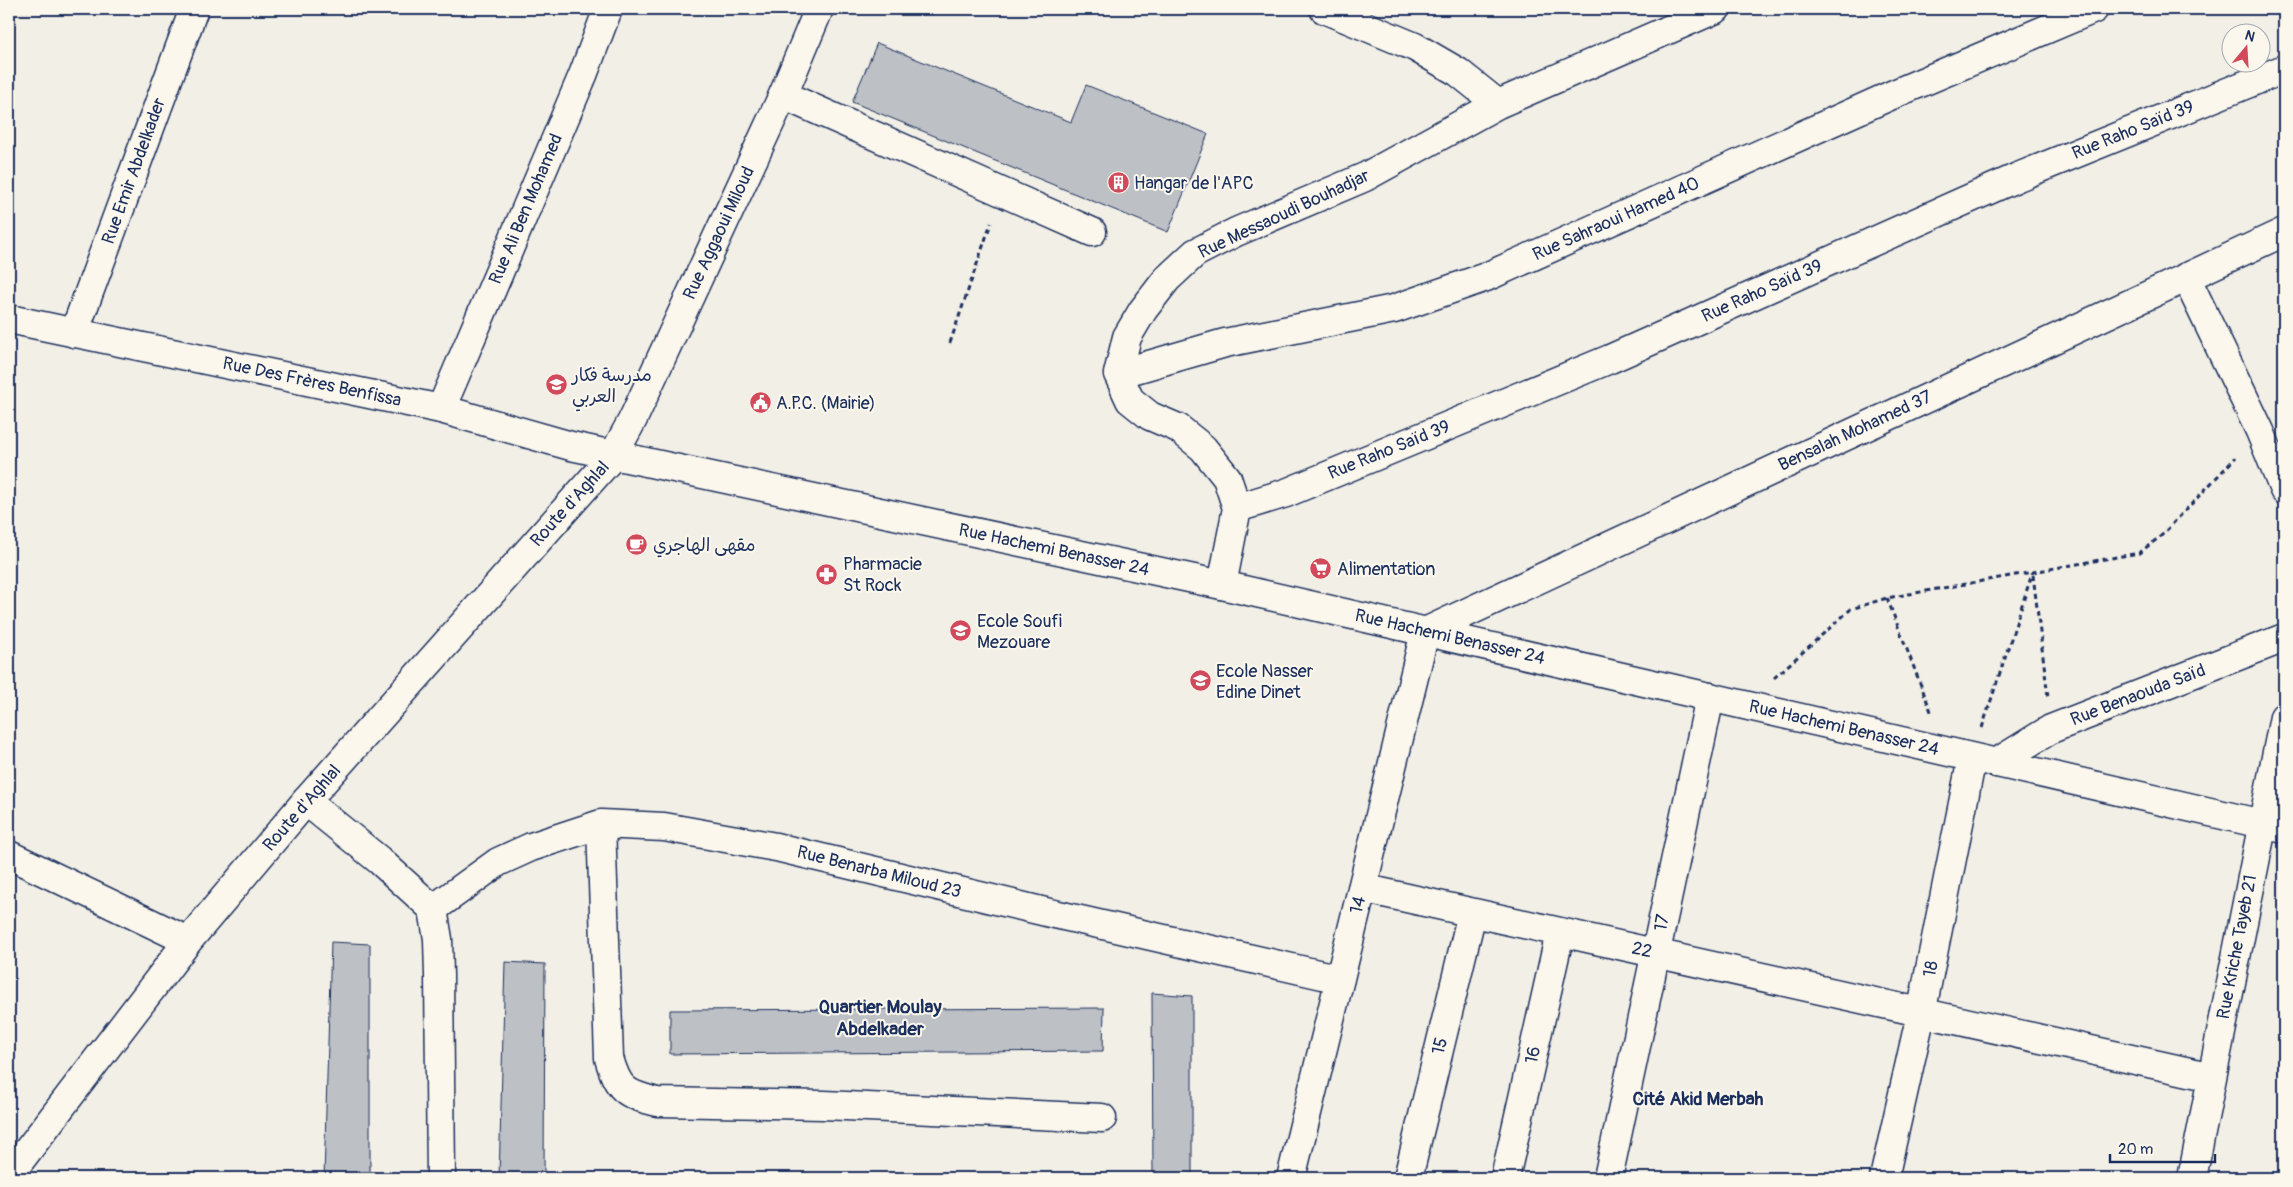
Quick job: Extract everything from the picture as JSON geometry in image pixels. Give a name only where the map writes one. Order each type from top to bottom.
[{"type":"street","name":"Rue Emir Abdelkader","points":[[74,333],[194,9]]},
{"type":"street","name":"Rue Ali Ben Mohamed","points":[[441,409],[579,84],[608,9]]},
{"type":"street","name":"Rue Aggaoui Miloud","points":[[613,456],[633,419],[783,95],[820,9]]},
{"type":"street","points":[[1324,9],[1415,47],[1458,72],[1498,104]]},
{"type":"street","name":"Rue Messaoudi Bouhadjar","points":[[1118,374],[1127,337],[1143,310],[1168,279],[1195,253],[1236,232],[1365,177],[1498,104],[1716,9]]},
{"type":"street","name":"Rue Sahraoui Hamed 40","points":[[1118,374],[1225,343],[1394,309],[1486,277],[1894,94],[2094,9]]},
{"type":"street","name":"Rue Raho Saïd 39","points":[[1237,508],[1286,493],[1610,359],[2018,177],[2284,69]]},
{"type":"street","points":[[783,95],[1092,232]]},
{"type":"street","name":"Bensalah Mohamed 37","points":[[1425,632],[2284,232]]},
{"type":"street","points":[[2186,276],[2260,431],[2284,490]]},
{"type":"street","name":"Rue Des Frères Benfissa","points":[[9,319],[441,409],[613,456]]},
{"type":"street","points":[[1118,374],[1130,400],[1150,416],[1178,428],[1203,448],[1227,478],[1237,508],[1222,585]]},
{"type":"street","name":"Rue Hachemi Benasser 24","points":[[613,456],[1222,585],[2273,827]]},
{"type":"street","name":"Route d'Aghlal","points":[[9,1175],[188,941],[306,801],[613,456]]},
{"type":"street","name":"14","points":[[1291,1178],[1425,632]]},
{"type":"street","name":"Rue Benaouda Saïd","points":[[1984,760],[2052,729],[2284,638]]},
{"type":"street","name":"17","points":[[1608,1178],[1710,697]]},
{"type":"street","name":"Rue Kriche Tayeb 21","points":[[2192,1178],[2212,1077],[2273,827],[2284,717]]},
{"type":"street","name":"18","points":[[1884,1178],[1921,1014],[1984,760]]},
{"type":"street","points":[[306,801],[394,873],[433,909],[438,939],[441,1178]]},
{"type":"street","points":[[601,824],[610,1058],[615,1078],[631,1096],[657,1102],[824,1105],[1102,1118]]},
{"type":"street","name":"Rue Benarba Miloud 23","points":[[433,909],[498,862],[531,848],[601,824],[664,827],[776,847],[1050,913],[1340,979]]},
{"type":"street","points":[[9,855],[188,941]]},
{"type":"street","name":"22","points":[[1362,888],[1655,952],[1921,1014],[2212,1077]]},
{"type":"street","name":"15","points":[[1408,1178],[1472,913]]},
{"type":"street","name":"16","points":[[1505,1178],[1560,932]]},
{"type":"path","points":[[950,343],[1002,192]]},
{"type":"path","points":[[1743,705],[1851,609],[1887,598],[2139,553],[2161,536],[2260,431]]},
{"type":"path","points":[[2032,571],[2052,729]]},
{"type":"path","points":[[1984,760],[2032,571]]},
{"type":"path","points":[[1887,598],[1946,752]]},
{"type":"building","name":"Hangar de l'APC","points":[[877,43],[1071,122],[1086,85],[1208,134],[1168,232],[852,102]]},
{"type":"building","points":[[331,942],[370,944],[370,1178],[324,1178]]},
{"type":"building","points":[[505,962],[545,964],[544,1178],[499,1178]]},
{"type":"building","points":[[1152,993],[1192,996],[1192,1178],[1153,1178]]},
{"type":"building","points":[[1104,1008],[1103,1051],[670,1054],[670,1010]]},
{"type":"place","name":"Hangar de l'APC","points":[[1118,183]]},
{"type":"place","name":"مدرسة فكار العربي","points":[[556,385]]},
{"type":"place","name":"A.P.C. (Mairie)","points":[[760,403]]},
{"type":"place","name":"مقهى الهاجري","points":[[637,545]]},
{"type":"place","name":"Alimentation","points":[[1321,569]]},
{"type":"place","name":"Pharmacie St Rock","points":[[827,574]]},
{"type":"place","name":"Ecole Soufi Mezouare","points":[[961,631]]},
{"type":"place","name":"Ecole Nasser Edine Dinet","points":[[1200,681]]},
{"type":"district","name":"Quartier Moulay Abdelkader","points":[[880,1018]]},
{"type":"district","name":"Cité Akid Merbah","points":[[1698,1099]]}]
